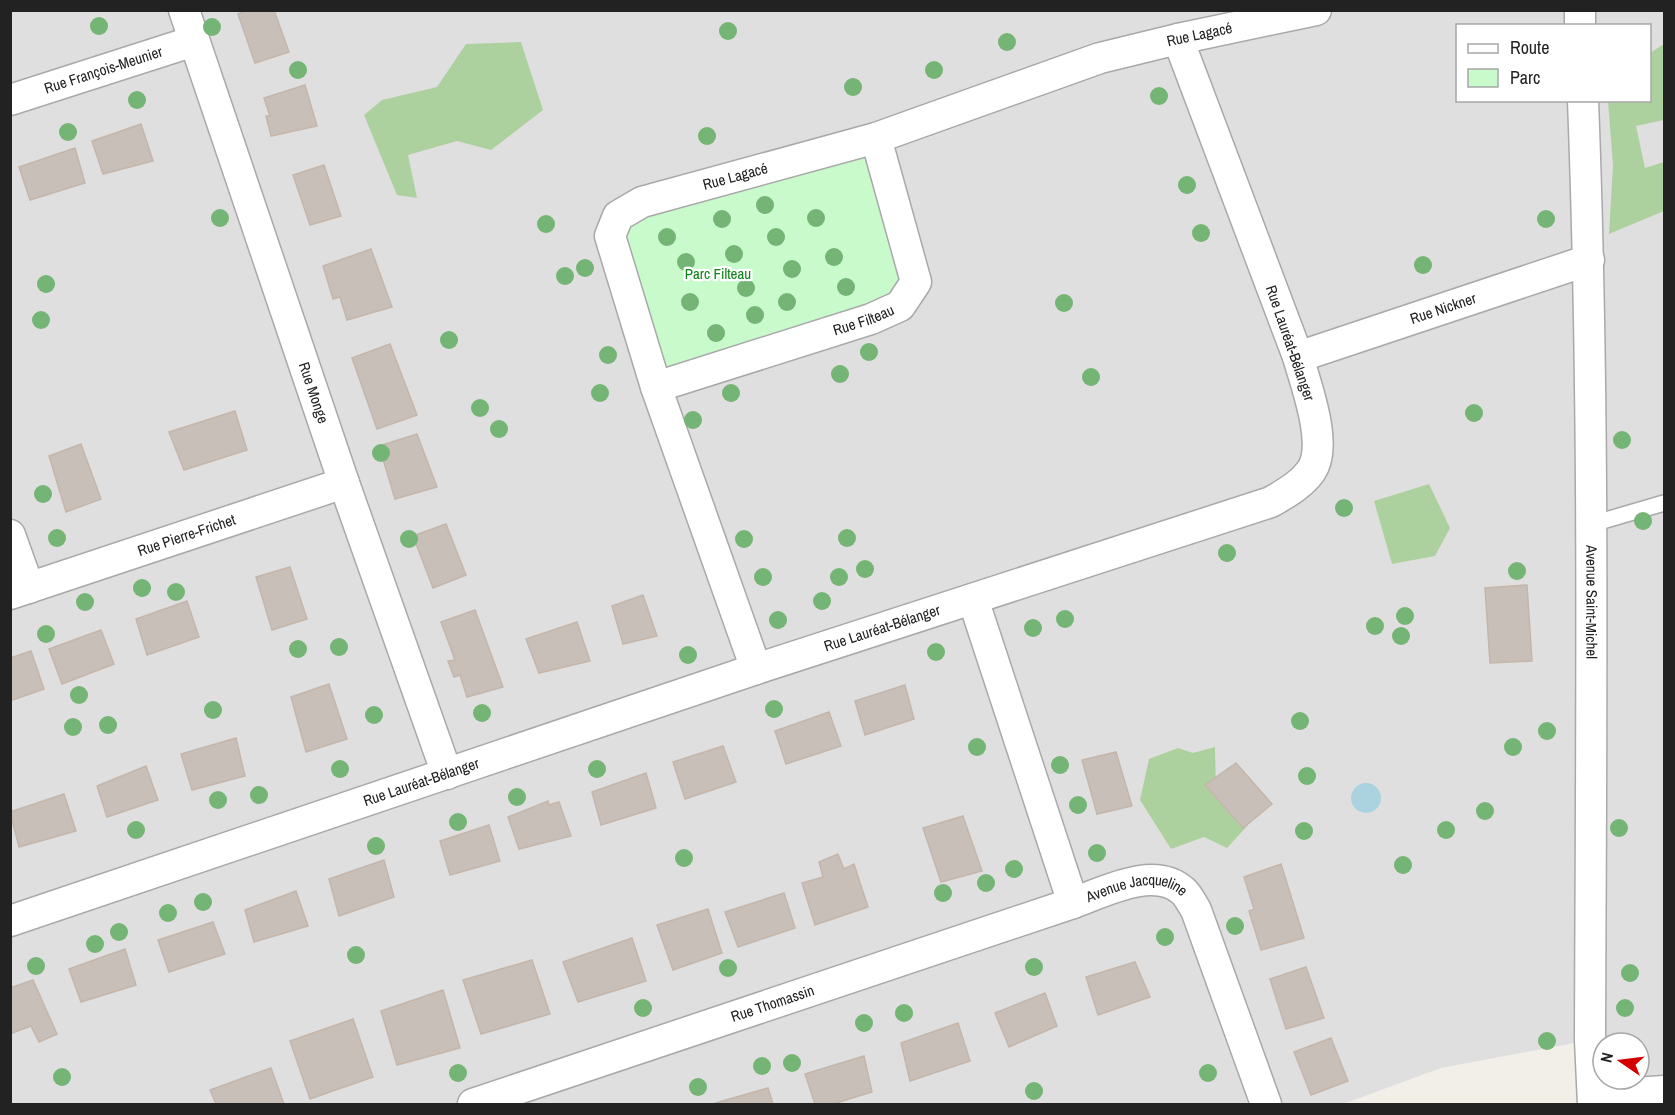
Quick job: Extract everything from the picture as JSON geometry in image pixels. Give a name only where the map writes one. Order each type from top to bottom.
[{"type":"street","name":"Rue Monge","points":[[184,10],[344,483],[447,774]]},
{"type":"street","name":"Rue Lagacé","points":[[756,669],[656,387],[610,236],[618,216],[642,202],[876,138],[1100,58],[1316,10]]},
{"type":"street","name":"Rue Lauréat-Bélanger","points":[[10,921],[756,669],[1270,502],[1294,489],[1313,470],[1318,440],[1298,357],[1178,39]]},
{"type":"street","name":"Rue François-Meunier","points":[[10,100],[194,41]]},
{"type":"street","name":"Avenue Saint-Michel","points":[[1583,102],[1589,260],[1592,524],[1590,1040],[1593,1100]]},
{"type":"street","name":"Rue Filteau","points":[[656,387],[871,319],[900,306],[916,282],[876,138]]},
{"type":"street","name":"Rue Nickner","points":[[1298,357],[1589,260]]},
{"type":"street","name":"Rue Pierre-Frichet","points":[[10,535],[20,591],[344,483]]},
{"type":"street","name":"Avenue Jacqueline","points":[[973,598],[1073,903],[1121,885],[1146,881],[1164,880],[1184,891],[1196,910],[1266,1104]]},
{"type":"street","name":"Rue Thomassin","points":[[473,1104],[1073,903]]},
{"type":"street","points":[[1593,1100],[1665,1090]]},
{"type":"lane","points":[[1592,524],[1665,503]]},
{"type":"shaded area","points":[[11,11],[1664,11],[1664,1104],[1593,1104],[1592,1091],[1651,1091],[1651,1031],[1591,1031],[1591,1061],[1590,1040],[1441,1068],[1343,1104],[11,1104]]},
{"type":"green space","points":[[521,42],[543,110],[491,150],[457,141],[408,155],[417,198],[397,195],[364,115],[382,100],[437,87],[466,44]]},
{"type":"green space","points":[[1664,44],[1664,120],[1636,126],[1645,168],[1664,162],[1664,211],[1609,234],[1613,165],[1608,102],[1651,102],[1651,52]]},
{"type":"green space","name":"Parc Filteau","points":[[876,138],[904,234],[900,306],[656,387],[618,216]]},
{"type":"green space","points":[[1429,484],[1450,528],[1435,556],[1392,564],[1374,501]]},
{"type":"green space","points":[[1215,747],[1216,792],[1248,825],[1227,848],[1204,837],[1171,849],[1140,800],[1149,759],[1178,748],[1193,753]]},
{"type":"water","points":[[1366,783],[1377,787],[1381,798],[1377,809],[1366,813],[1355,809],[1351,798],[1355,787]]},
{"type":"building","points":[[248,10],[274,10],[289,52],[255,63],[238,14]]},
{"type":"building","points":[[305,85],[317,126],[271,136],[266,116],[270,116],[264,98]]},
{"type":"building","points":[[141,124],[153,161],[103,174],[92,141]]},
{"type":"building","points":[[75,148],[85,183],[30,200],[19,167]]},
{"type":"building","points":[[324,165],[341,216],[310,225],[293,175]]},
{"type":"building","points":[[371,249],[392,307],[347,320],[340,297],[333,299],[323,266]]},
{"type":"building","points":[[390,344],[417,415],[377,429],[352,358]]},
{"type":"building","points":[[235,411],[247,450],[184,470],[169,432]]},
{"type":"building","points":[[417,434],[437,487],[395,499],[379,446]]},
{"type":"building","points":[[81,444],[101,499],[66,512],[49,456]]},
{"type":"building","points":[[446,524],[466,575],[433,588],[413,536]]},
{"type":"building","points":[[290,567],[307,619],[272,630],[256,577]]},
{"type":"building","points":[[1527,585],[1532,661],[1490,663],[1485,588]]},
{"type":"building","points":[[643,595],[657,636],[623,644],[612,606]]},
{"type":"building","points":[[187,601],[199,637],[147,655],[136,619]]},
{"type":"building","points":[[475,610],[503,687],[467,697],[460,675],[454,677],[448,661],[455,660],[441,622]]},
{"type":"building","points":[[577,622],[590,661],[539,673],[526,639]]},
{"type":"building","points":[[101,630],[114,664],[62,684],[49,649]]},
{"type":"building","points":[[31,651],[44,689],[10,701],[10,658]]},
{"type":"building","points":[[329,684],[347,739],[306,752],[291,697]]},
{"type":"building","points":[[905,685],[914,719],[865,735],[855,701]]},
{"type":"building","points":[[829,712],[841,746],[786,764],[775,731]]},
{"type":"building","points":[[236,738],[245,776],[192,790],[181,754]]},
{"type":"building","points":[[723,746],[736,782],[685,799],[673,762]]},
{"type":"building","points":[[1116,752],[1132,806],[1097,814],[1082,760]]},
{"type":"building","points":[[1236,763],[1272,804],[1243,828],[1205,785]]},
{"type":"building","points":[[146,766],[158,800],[107,817],[97,786]]},
{"type":"building","points":[[646,773],[656,808],[601,825],[592,792]]},
{"type":"building","points":[[64,794],[76,831],[19,847],[10,812]]},
{"type":"building","points":[[548,801],[549,805],[559,802],[571,836],[519,849],[508,817]]},
{"type":"building","points":[[963,816],[982,871],[941,882],[923,828]]},
{"type":"building","points":[[489,825],[500,861],[450,875],[440,841]]},
{"type":"building","points":[[838,854],[844,869],[854,864],[868,907],[815,925],[802,883],[823,877],[819,862]]},
{"type":"building","points":[[384,860],[394,897],[339,916],[329,879]]},
{"type":"building","points":[[1281,864],[1304,938],[1261,950],[1249,911],[1254,909],[1244,877]]},
{"type":"building","points":[[296,891],[308,926],[254,942],[245,910]]},
{"type":"building","points":[[784,893],[795,928],[738,947],[725,912]]},
{"type":"building","points":[[708,909],[722,953],[673,970],[657,925]]},
{"type":"building","points":[[213,922],[225,954],[169,972],[158,940]]},
{"type":"building","points":[[632,938],[646,981],[578,1002],[563,962]]},
{"type":"building","points":[[125,949],[136,985],[81,1002],[69,969]]},
{"type":"building","points":[[532,960],[550,1014],[481,1034],[463,980]]},
{"type":"building","points":[[1135,962],[1150,997],[1098,1015],[1086,977]]},
{"type":"building","points":[[1306,967],[1324,1018],[1286,1029],[1270,979]]},
{"type":"building","points":[[33,980],[57,1034],[39,1042],[31,1026],[10,1034],[10,988]]},
{"type":"building","points":[[443,990],[460,1048],[397,1065],[381,1011]]},
{"type":"building","points":[[1045,993],[1057,1026],[1009,1047],[995,1013]]},
{"type":"building","points":[[353,1019],[373,1077],[310,1099],[290,1041]]},
{"type":"building","points":[[958,1023],[970,1061],[910,1081],[901,1043]]},
{"type":"building","points":[[1331,1038],[1348,1081],[1311,1095],[1294,1052]]},
{"type":"building","points":[[864,1056],[872,1092],[833,1104],[815,1104],[805,1074]]},
{"type":"building","points":[[271,1068],[284,1104],[216,1104],[210,1090]]},
{"type":"building","points":[[768,1088],[773,1104],[712,1104]]}]
